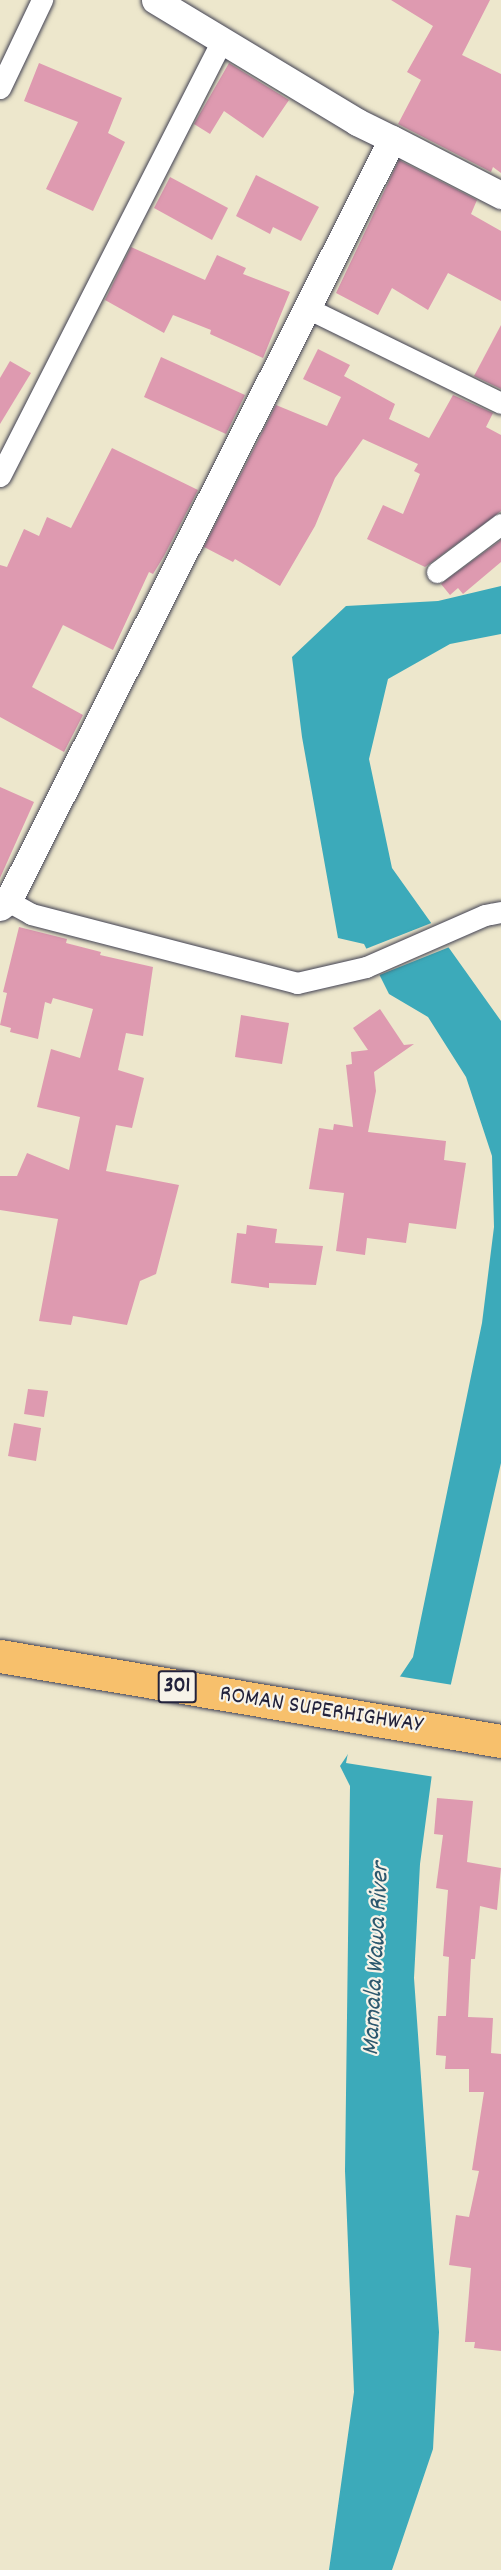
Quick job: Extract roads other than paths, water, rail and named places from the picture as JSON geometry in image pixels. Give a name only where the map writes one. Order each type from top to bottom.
[{"type":"main road","name":"ROMAN SUPERHIGHWAY","points":[[0,1656],[496,1740]]},
{"type":"street","points":[[0,88],[42,0]]},
{"type":"street","points":[[155,0],[392,139],[501,195]]},
{"type":"street","points":[[0,476],[222,41]]},
{"type":"street","points":[[392,139],[4,904],[31,914],[297,983],[366,967],[485,915],[501,912]]},
{"type":"street","points":[[307,308],[501,403]]},
{"type":"street","points":[[437,572],[501,524]]},
{"type":"water","name":"Mamala Wawa River","points":[[501,586],[501,634],[450,644],[388,679],[369,759],[392,868],[501,1021],[501,1463],[434,1759],[420,1864],[414,1978],[439,2332],[433,2449],[392,2570],[329,2570],[354,2392],[345,2171],[350,1786],[340,1766],[413,1657],[482,1323],[494,1227],[492,1156],[466,1077],[428,1017],[389,994],[364,944],[338,938],[302,737],[292,657],[346,606],[438,601]]}]
